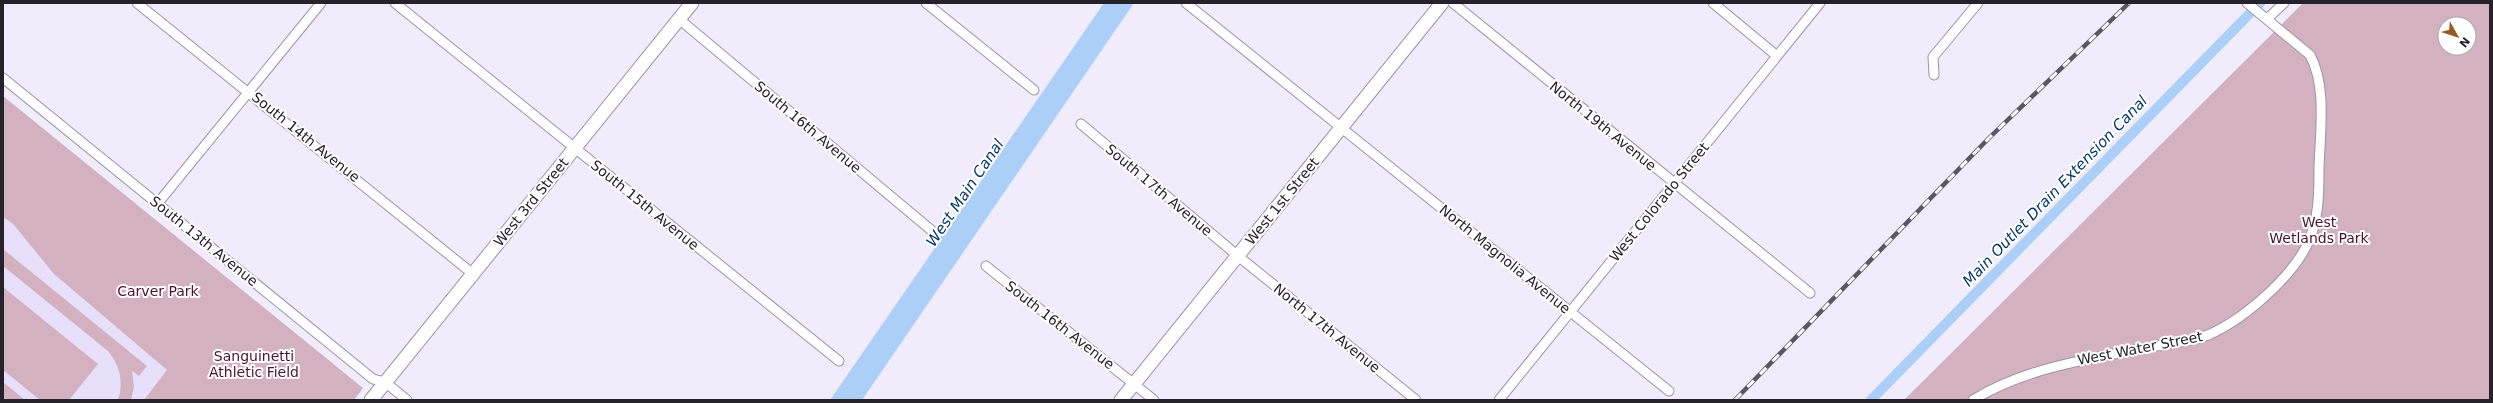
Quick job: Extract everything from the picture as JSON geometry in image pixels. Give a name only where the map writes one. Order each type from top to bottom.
[{"type":"street","name":"South 14th Avenue","points":[[137,3],[473,274]]},
{"type":"street","points":[[158,203],[320,3]]},
{"type":"street","name":"South 15th Avenue","points":[[395,3],[838,361]]},
{"type":"street","name":"West 3rd Street","points":[[371,400],[692,3]]},
{"type":"street","points":[[926,3],[1034,90]]},
{"type":"street","name":"North Magnolia Avenue","points":[[1186,3],[1669,391]]},
{"type":"street","name":"West 1st Street","points":[[1121,400],[1442,3]]},
{"type":"street","name":"North 19th Avenue","points":[[1453,3],[1673,184],[1810,293]]},
{"type":"street","points":[[1713,3],[1777,56]]},
{"type":"street","name":"West Colorado Street","points":[[1498,400],[1820,3]]},
{"type":"street","points":[[1934,76],[1934,57],[1978,3]]},
{"type":"street","name":"West Water Street","points":[[1973,400],[2034,373],[2078,360],[2207,336],[2240,316],[2266,296],[2292,267],[2307,245],[2318,208],[2320,106],[2316,66],[2310,54],[2248,3]]},
{"type":"street","points":[[2267,19],[2284,3]]},
{"type":"street","name":"South 16th Avenue","points":[[679,19],[936,235]]},
{"type":"street","name":"South 13th Avenue","points":[[3,78],[373,379],[385,382],[407,400]]},
{"type":"street","name":"South 17th Avenue","points":[[1081,124],[1238,256]]},
{"type":"street","name":"North 17th Avenue","points":[[1238,256],[1416,400]]},
{"type":"street","name":"South 16th Avenue","points":[[986,266],[1154,400]]},
{"type":"shaded area","points":[[3,217],[13,224],[54,274],[167,370],[144,400],[3,400]]},
{"type":"green space","name":"West Wetlands Park","points":[[2303,3],[2490,3],[2490,400],[1904,400]]},
{"type":"green space","name":"Carver Park","points":[[3,96],[363,388],[354,400],[144,400],[167,370],[54,274],[13,224],[3,217]]},
{"type":"green space","points":[[3,249],[147,366],[139,376],[132,371],[134,387],[131,400],[118,400],[121,386],[120,374],[108,351],[3,266]]},
{"type":"green space","points":[[3,287],[98,364],[69,400],[40,400],[3,370]]},
{"type":"green space","points":[[3,382],[25,400],[6,400],[3,398]]},
{"type":"water","points":[[1104,3],[1134,3],[862,400],[830,400]]},
{"type":"waterway","name":"Main Outlet Drain Extension Canal","points":[[1871,400],[2260,3]]},
{"type":"railway","points":[[1735,400],[1989,138],[2129,3]]},
{"type":"water label","name":"West Main Canal","points":[[965,193]]},
{"type":"park label","name":"Sanguinetti Athletic Field","points":[[254,364]]}]
